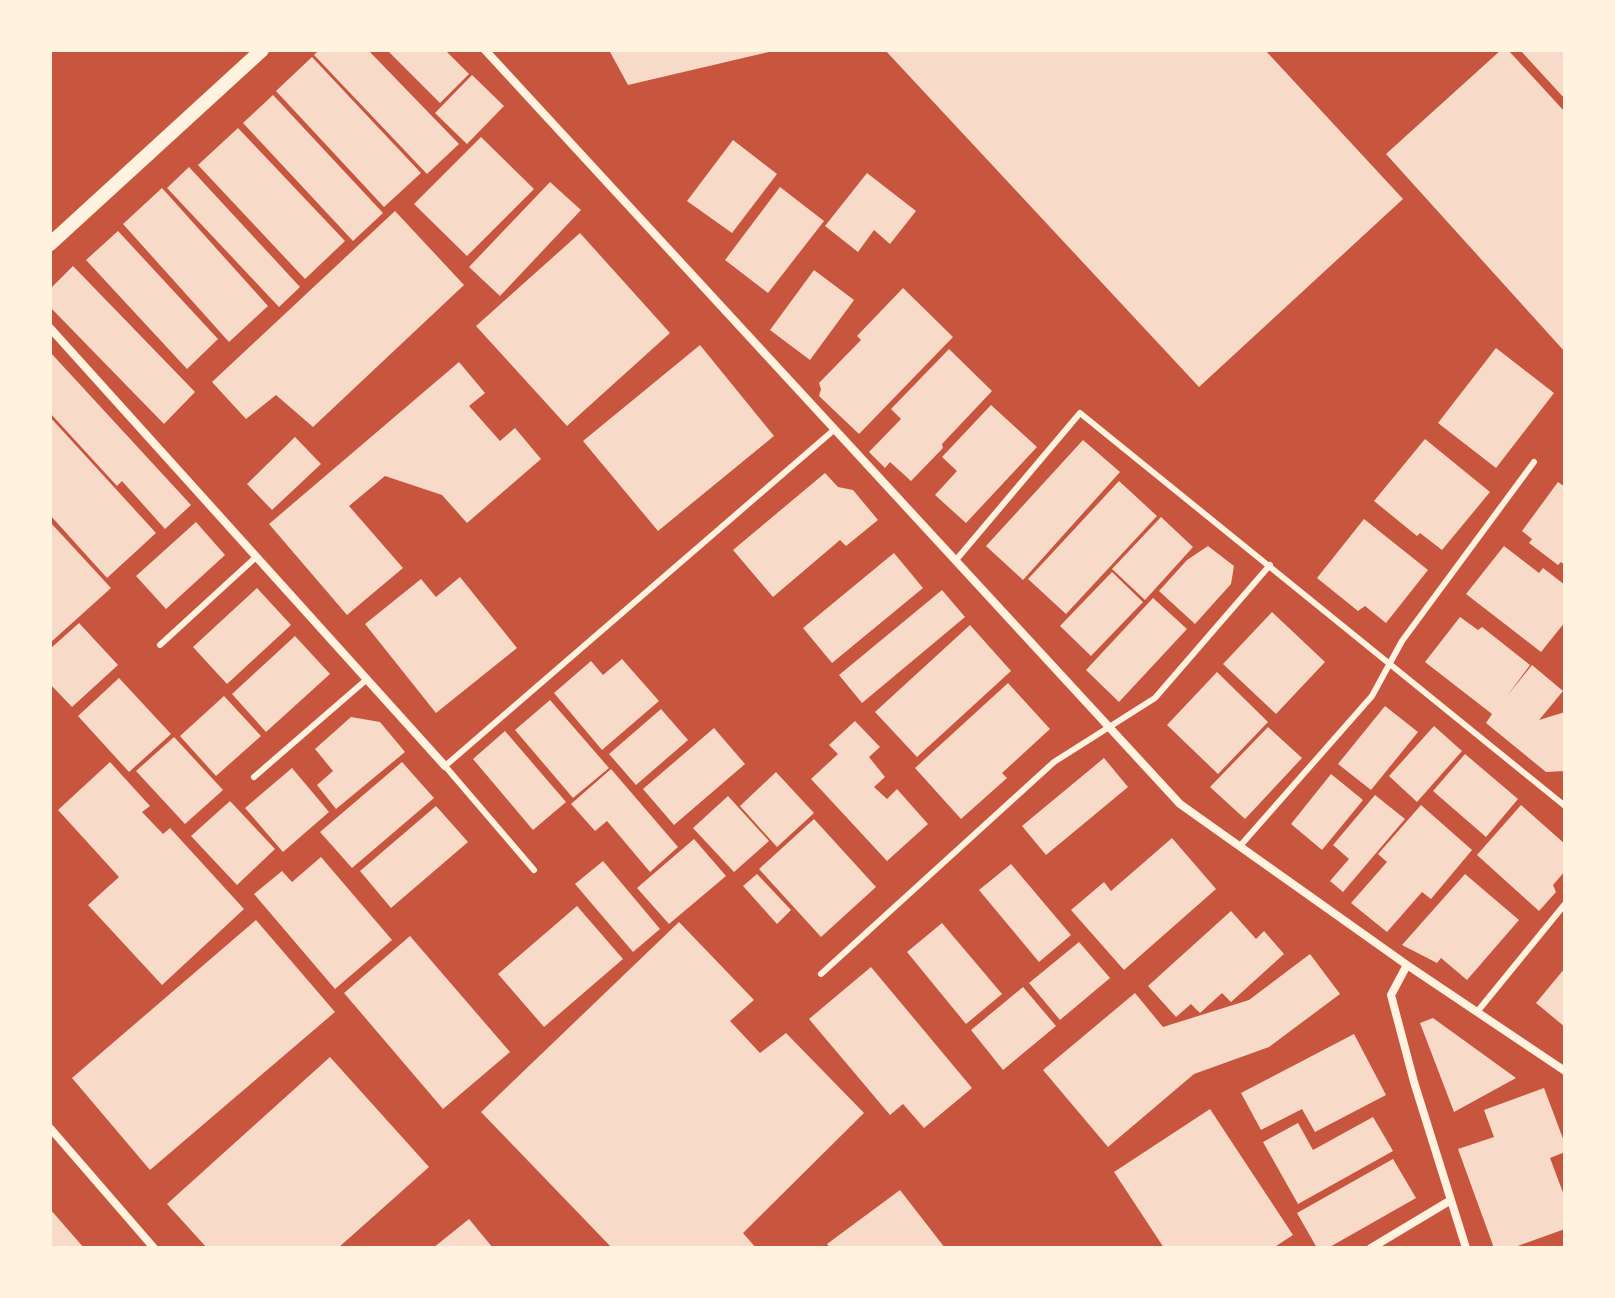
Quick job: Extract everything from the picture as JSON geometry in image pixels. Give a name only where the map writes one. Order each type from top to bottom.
[{"type":"street","points":[[50,244],[262,50]]},
{"type":"street","points":[[485,50],[1180,804],[1407,965],[1565,1071]]},
{"type":"street","points":[[50,328],[445,766]]},
{"type":"street","points":[[1407,965],[1391,995],[1414,1082],[1466,1248]]},
{"type":"street","points":[[50,1128],[154,1248]]},
{"type":"street","points":[[1371,1248],[1451,1200]]},
{"type":"lane","points":[[956,560],[1080,413],[1565,806]]},
{"type":"lane","points":[[534,870],[445,766],[835,429]]},
{"type":"lane","points":[[1240,846],[1372,696],[1402,641],[1534,462]]},
{"type":"lane","points":[[160,645],[255,558]]},
{"type":"lane","points":[[821,974],[1054,762],[1155,698],[1270,565]]},
{"type":"lane","points":[[254,777],[366,680]]},
{"type":"lane","points":[[1477,1012],[1565,904]]},
{"type":"building","points":[[319,50],[368,50],[459,144],[427,174],[314,55]]},
{"type":"building","points":[[387,50],[445,50],[469,74],[440,103]]},
{"type":"building","points":[[609,50],[773,50],[773,51],[628,85]]},
{"type":"building","points":[[885,50],[1265,50],[1403,199],[1199,387]]},
{"type":"building","points":[[1501,50],[1508,50],[1565,112],[1565,352],[1386,154]]},
{"type":"building","points":[[1520,50],[1565,50],[1565,99]]},
{"type":"building","points":[[312,57],[421,173],[384,207],[276,91]]},
{"type":"building","points":[[472,75],[504,106],[467,144],[435,113]]},
{"type":"building","points":[[273,95],[383,213],[353,241],[243,123]]},
{"type":"building","points":[[238,128],[345,241],[305,279],[198,165]]},
{"type":"building","points":[[481,137],[534,189],[467,256],[414,204]]},
{"type":"building","points":[[733,140],[777,174],[732,233],[687,201]]},
{"type":"building","points":[[189,167],[300,287],[279,307],[167,188]]},
{"type":"building","points":[[867,173],[916,211],[890,244],[874,230],[858,252],[825,226]]},
{"type":"building","points":[[550,182],[581,210],[500,296],[469,267]]},
{"type":"building","points":[[780,187],[824,221],[768,293],[725,260]]},
{"type":"building","points":[[162,188],[268,306],[229,342],[123,224]]},
{"type":"building","points":[[395,211],[464,285],[313,427],[276,395],[246,419],[212,382]]},
{"type":"building","points":[[118,231],[218,339],[187,369],[86,260]]},
{"type":"building","points":[[580,233],[670,333],[567,426],[476,326]]},
{"type":"building","points":[[73,266],[195,392],[164,424],[50,307],[50,289]]},
{"type":"building","points":[[814,270],[854,300],[810,360],[770,330]]},
{"type":"building","points":[[903,288],[953,337],[859,434],[819,396],[819,383],[861,340],[857,336]]},
{"type":"building","points":[[700,345],[774,436],[658,531],[583,441]]},
{"type":"building","points":[[1496,348],[1554,393],[1496,468],[1438,423]]},
{"type":"building","points":[[949,349],[992,391],[911,481],[890,462],[885,468],[869,452],[901,419],[891,409]]},
{"type":"building","points":[[50,352],[191,505],[165,529],[122,481],[117,486],[50,413]]},
{"type":"building","points":[[459,362],[485,393],[469,406],[500,441],[515,428],[541,459],[467,523],[442,495],[385,476],[349,506],[403,568],[347,615],[269,524]]},
{"type":"building","points":[[991,405],[1037,447],[966,523],[935,495],[957,471],[942,457]]},
{"type":"building","points":[[50,417],[156,533],[107,578],[50,515]]},
{"type":"building","points":[[295,437],[321,464],[272,510],[247,484]]},
{"type":"building","points":[[1425,439],[1490,492],[1442,550],[1420,533],[1417,536],[1374,501]]},
{"type":"building","points":[[1083,440],[1120,472],[1023,580],[986,546]]},
{"type":"building","points":[[825,473],[838,487],[853,490],[878,520],[846,546],[840,540],[773,597],[733,550]]},
{"type":"building","points":[[1119,481],[1157,516],[1066,614],[1028,579]]},
{"type":"building","points":[[1558,482],[1565,487],[1565,565],[1561,562],[1558,565],[1529,543],[1532,539],[1522,531]]},
{"type":"building","points":[[1161,517],[1193,547],[1145,600],[1112,569]]},
{"type":"building","points":[[1364,519],[1428,570],[1386,623],[1365,606],[1358,611],[1317,578]]},
{"type":"building","points":[[50,522],[111,588],[50,643]]},
{"type":"building","points":[[196,522],[225,555],[166,609],[136,576]]},
{"type":"building","points":[[1208,546],[1234,566],[1231,584],[1195,624],[1159,591],[1187,560]]},
{"type":"building","points":[[1504,546],[1539,573],[1543,568],[1565,585],[1565,622],[1541,652],[1466,594]]},
{"type":"building","points":[[894,553],[923,588],[832,663],[803,628]]},
{"type":"building","points":[[1112,572],[1143,602],[1091,656],[1060,626]]},
{"type":"building","points":[[460,577],[517,648],[436,713],[365,624],[421,579],[436,597]]},
{"type":"building","points":[[257,588],[291,625],[227,684],[193,647]]},
{"type":"building","points":[[942,590],[965,617],[862,703],[839,675]]},
{"type":"building","points":[[1153,598],[1187,629],[1119,702],[1086,670]]},
{"type":"building","points":[[1272,612],[1325,662],[1276,714],[1223,664]]},
{"type":"building","points":[[1460,617],[1478,630],[1482,627],[1530,665],[1507,696],[1532,665],[1563,691],[1539,720],[1565,712],[1565,771],[1546,772],[1486,723],[1492,714],[1425,662]]},
{"type":"building","points":[[79,623],[118,665],[72,707],[50,684],[50,649]]},
{"type":"building","points":[[970,625],[1011,671],[917,757],[875,712]]},
{"type":"building","points":[[295,636],[330,674],[266,732],[232,694]]},
{"type":"building","points":[[622,659],[659,701],[602,750],[554,693],[591,661],[603,675]]},
{"type":"building","points":[[1217,672],[1268,722],[1218,774],[1167,725]]},
{"type":"building","points":[[119,678],[171,734],[129,772],[78,716]]},
{"type":"building","points":[[1008,683],[1050,729],[1002,773],[1007,778],[961,819],[915,768]]},
{"type":"building","points":[[224,696],[261,736],[216,776],[180,736]]},
{"type":"building","points":[[550,700],[609,768],[573,798],[515,730]]},
{"type":"building","points":[[1385,706],[1418,732],[1371,790],[1338,764]]},
{"type":"building","points":[[661,709],[688,740],[636,785],[609,754]]},
{"type":"building","points":[[351,717],[380,722],[405,752],[336,809],[317,785],[333,771],[315,749]]},
{"type":"building","points":[[855,721],[880,747],[869,757],[885,777],[874,787],[887,799],[897,789],[928,824],[887,861],[811,779],[838,754],[829,745]]},
{"type":"building","points":[[1434,726],[1462,751],[1417,802],[1389,776]]},
{"type":"building","points":[[1268,727],[1302,758],[1245,819],[1210,787]]},
{"type":"building","points":[[714,728],[745,764],[674,825],[643,789]]},
{"type":"building","points":[[505,731],[566,802],[533,830],[473,759]]},
{"type":"building","points":[[174,737],[223,790],[185,824],[136,771]]},
{"type":"building","points":[[1465,754],[1518,799],[1486,837],[1433,791]]},
{"type":"building","points":[[1104,758],[1128,787],[1046,855],[1022,826]]},
{"type":"building","points":[[110,762],[150,806],[142,812],[163,834],[170,828],[244,909],[162,985],[88,905],[119,877],[58,810]]},
{"type":"building","points":[[402,762],[434,798],[352,868],[320,832]]},
{"type":"building","points":[[292,768],[329,812],[283,852],[245,808]]},
{"type":"building","points":[[611,769],[678,847],[650,872],[607,821],[595,831],[571,804]]},
{"type":"building","points":[[776,772],[814,813],[777,847],[740,806]]},
{"type":"building","points":[[1331,774],[1363,800],[1322,850],[1291,824]]},
{"type":"building","points":[[1375,795],[1405,819],[1343,892],[1330,881],[1349,859],[1333,845]]},
{"type":"building","points":[[728,796],[769,841],[734,872],[693,828]]},
{"type":"building","points":[[230,801],[275,849],[237,885],[191,836]]},
{"type":"building","points":[[1421,805],[1472,850],[1431,899],[1422,892],[1387,932],[1351,903],[1387,862],[1378,854]]},
{"type":"building","points":[[1521,805],[1565,844],[1565,871],[1553,885],[1556,892],[1539,911],[1477,855]]},
{"type":"building","points":[[436,806],[468,842],[391,908],[360,871]]},
{"type":"building","points":[[814,819],[876,887],[821,937],[759,869]]},
{"type":"building","points":[[1172,838],[1216,889],[1124,970],[1071,910],[1104,882],[1111,891]]},
{"type":"building","points":[[694,839],[726,876],[669,924],[637,888]]},
{"type":"building","points":[[321,857],[392,940],[335,989],[254,894],[282,871],[292,882]]},
{"type":"building","points":[[603,861],[660,929],[633,952],[575,884]]},
{"type":"building","points":[[1011,864],[1071,935],[1039,962],[979,890]]},
{"type":"building","points":[[757,874],[791,910],[777,924],[743,886]]},
{"type":"building","points":[[1465,874],[1519,920],[1467,980],[1441,958],[1437,963],[1402,945]]},
{"type":"building","points":[[577,906],[623,959],[544,1027],[498,974]]},
{"type":"building","points":[[1231,911],[1256,939],[1264,931],[1284,954],[1231,1002],[1222,993],[1200,1013],[1191,1004],[1176,1017],[1148,986]]},
{"type":"building","points":[[256,920],[335,1012],[150,1170],[72,1078]]},
{"type":"building","points":[[679,922],[754,1000],[730,1021],[760,1053],[786,1033],[864,1113],[743,1233],[756,1248],[612,1248],[481,1112]]},
{"type":"building","points":[[942,923],[1002,994],[966,1024],[907,952]]},
{"type":"building","points":[[410,936],[510,1052],[443,1109],[344,993]]},
{"type":"building","points":[[1079,942],[1110,978],[1060,1020],[1029,983]]},
{"type":"building","points":[[1310,954],[1340,994],[1269,1047],[1194,1074],[1108,1147],[1043,1070],[1135,993],[1163,1027],[1249,1000]]},
{"type":"building","points":[[871,967],[972,1088],[924,1128],[903,1104],[890,1115],[809,1019]]},
{"type":"building","points":[[1565,968],[1565,1027],[1536,1003]]},
{"type":"building","points":[[1023,987],[1056,1026],[1003,1070],[971,1030]]},
{"type":"building","points":[[1433,1018],[1516,1078],[1454,1112],[1420,1023]]},
{"type":"building","points":[[1354,1034],[1386,1095],[1315,1132],[1302,1109],[1261,1130],[1241,1093]]},
{"type":"building","points":[[330,1057],[429,1167],[338,1248],[207,1248],[167,1204]]},
{"type":"building","points":[[1544,1088],[1565,1144],[1565,1152],[1550,1158],[1565,1198],[1565,1229],[1512,1248],[1494,1248],[1458,1149],[1494,1137],[1484,1110]]},
{"type":"building","points":[[1210,1109],[1293,1235],[1273,1248],[1164,1248],[1114,1172]]},
{"type":"building","points":[[1373,1117],[1393,1151],[1298,1204],[1263,1142],[1298,1123],[1313,1150]]},
{"type":"building","points":[[1393,1159],[1416,1198],[1328,1248],[1317,1248],[1297,1213]]},
{"type":"building","points":[[900,1190],[945,1248],[830,1248],[827,1244]]},
{"type":"building","points":[[50,1209],[84,1248],[50,1248]]},
{"type":"building","points":[[469,1219],[493,1248],[433,1248]]}]
